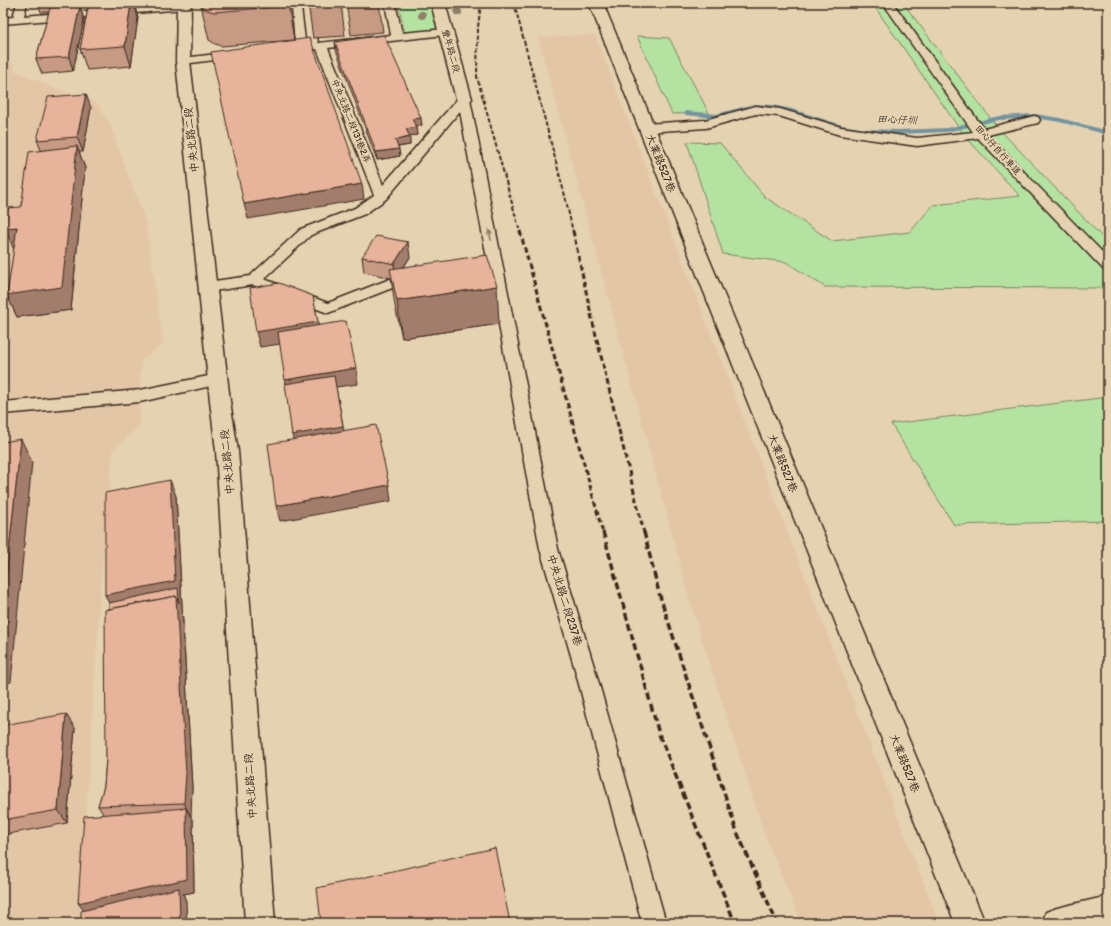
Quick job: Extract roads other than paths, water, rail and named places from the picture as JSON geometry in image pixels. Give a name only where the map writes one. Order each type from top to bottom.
[{"type":"street","name":"豐年路二段","points":[[438,3],[464,99]]},
{"type":"street","name":"大業路527巷","points":[[596,3],[970,923]]},
{"type":"street","name":"中央北路二段","points":[[184,5],[183,61],[207,287],[227,451],[260,923]]},
{"type":"street","points":[[1058,923],[1108,911]]},
{"type":"lane","points":[[18,19],[22,3]]},
{"type":"lane","name":"中央北路二段131巷2弄","points":[[307,3],[318,46],[381,196]]},
{"type":"lane","points":[[390,3],[397,38]]},
{"type":"lane","name":"田心仔自行車道","points":[[888,3],[981,133],[1108,266]]},
{"type":"lane","points":[[3,20],[184,5]]},
{"type":"lane","points":[[275,51],[445,32]]},
{"type":"lane","points":[[183,61],[245,54]]},
{"type":"lane","points":[[254,280],[306,232],[360,211],[381,196],[464,99]]},
{"type":"lane","name":"中央北路二段237巷","points":[[464,99],[490,272],[549,549],[586,673],[654,923]]},
{"type":"lane","points":[[646,128],[706,124],[756,110],[780,113],[840,131],[917,142],[981,133],[1034,120]]},
{"type":"lane","points":[[207,287],[254,280],[328,308],[426,270]]},
{"type":"lane","points":[[3,408],[140,396],[218,379]]},
{"type":"waterway","name":"田心仔圳","points":[[686,113],[716,116],[754,106],[773,107],[792,111],[841,127],[866,131],[899,132],[947,130],[999,118],[1035,116],[1060,120],[1108,133]]},
{"type":"railway","points":[[481,3],[478,27],[477,77],[520,232]]},
{"type":"railway","points":[[514,3],[565,196],[573,232]]},
{"type":"railway","points":[[520,231],[603,533]]},
{"type":"railway","points":[[573,231],[592,319],[644,533]]},
{"type":"railway","points":[[603,532],[659,734],[735,923]]},
{"type":"railway","points":[[644,532],[659,593],[737,832],[777,923]]}]
